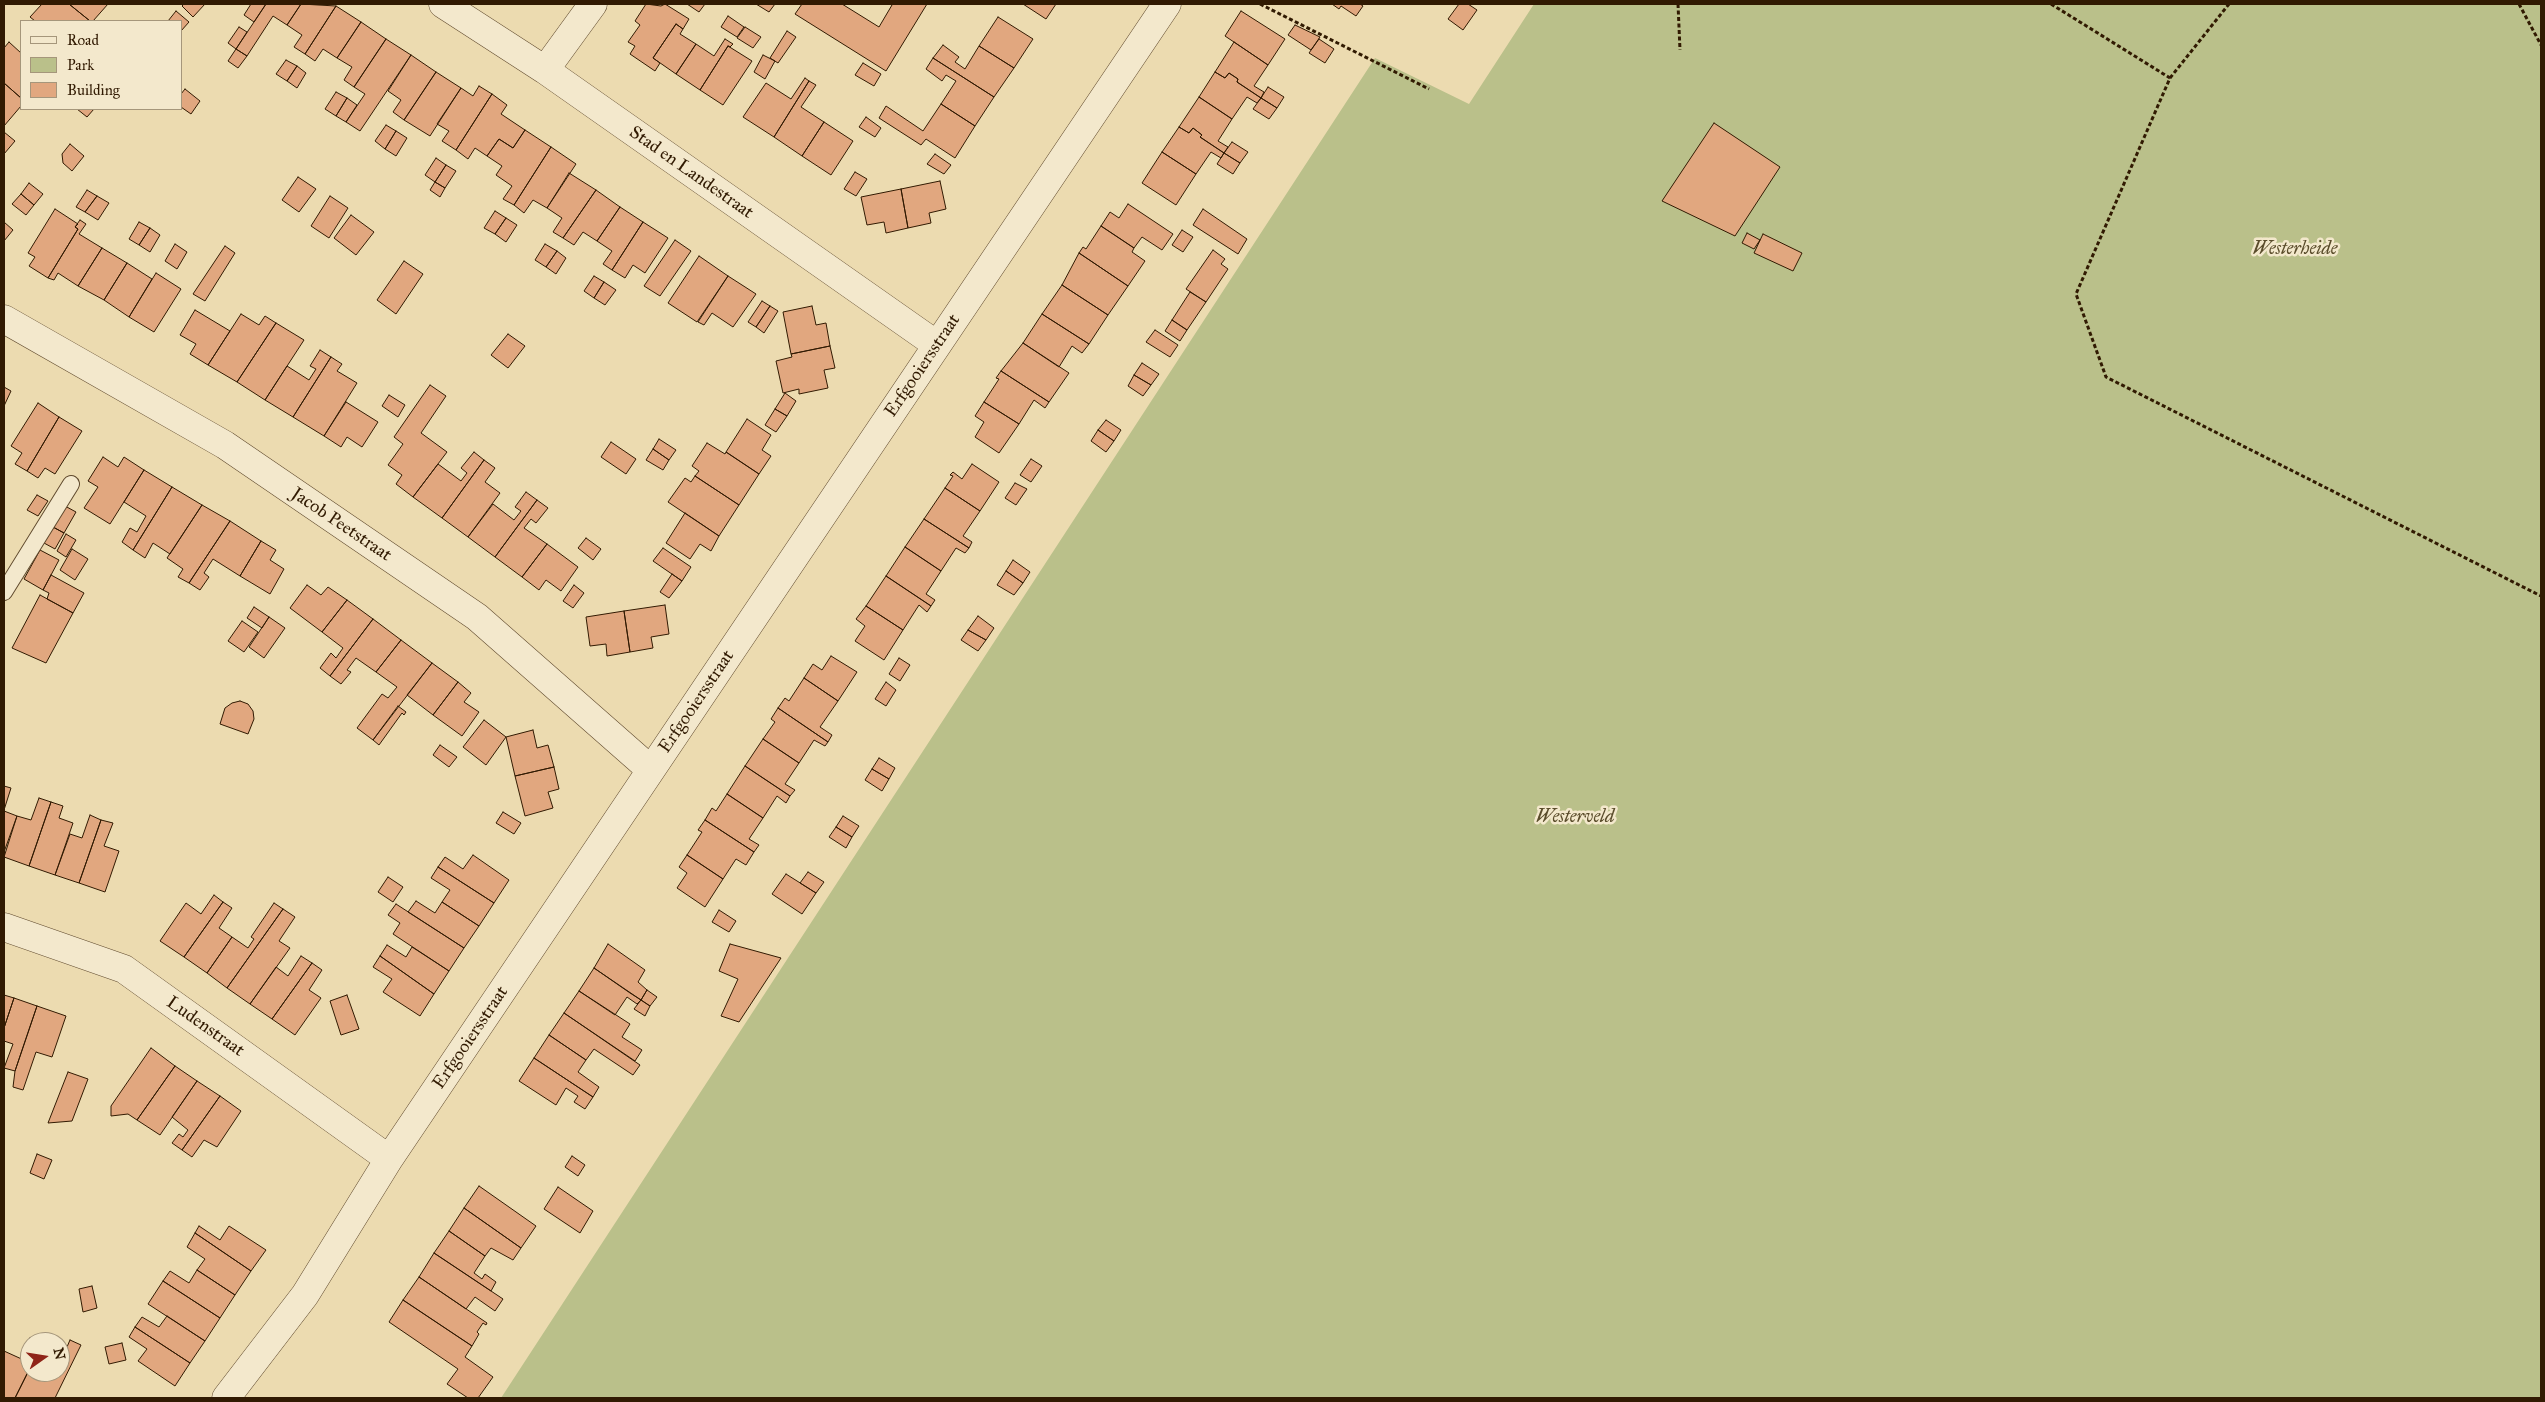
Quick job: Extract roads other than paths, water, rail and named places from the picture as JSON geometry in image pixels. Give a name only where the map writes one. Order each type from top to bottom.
[{"type":"street","name":"Stad en Landestraat","points":[[442,4],[546,70],[937,345]]},
{"type":"street","points":[[546,70],[593,4]]},
{"type":"street","name":"Erfgooiersstraat","points":[[226,1398],[305,1295],[389,1159],[1167,4]]},
{"type":"street","name":"Jacob Peetstraat","points":[[4,319],[225,445],[477,617],[651,770]]},
{"type":"street","name":"Ludenstraat","points":[[4,927],[124,969],[389,1159]]},
{"type":"lane","points":[[4,592],[71,484]]},
{"type":"park label","name":"Westerheide","points":[[2295,250]]},
{"type":"park label","name":"Westerveld","points":[[1575,818]]}]
